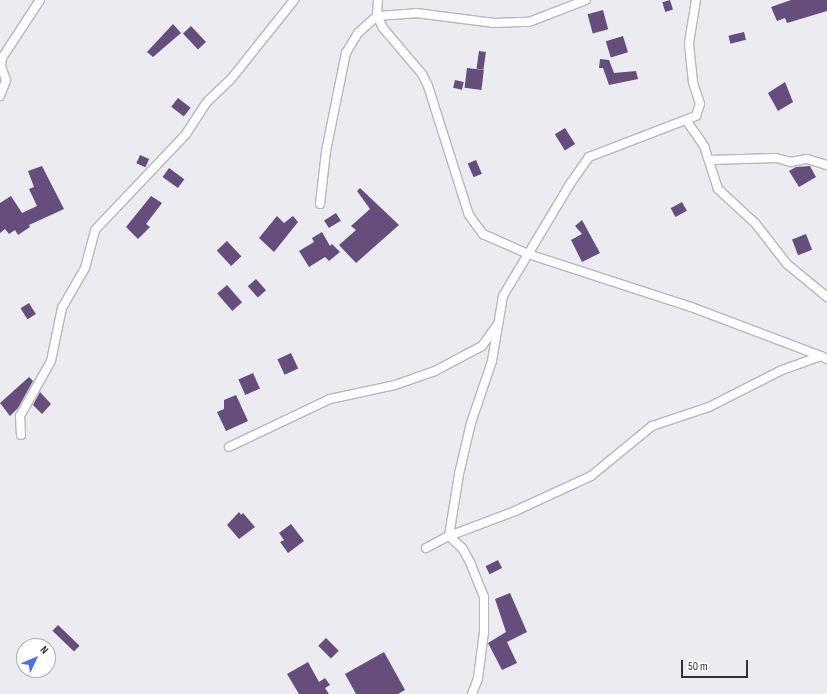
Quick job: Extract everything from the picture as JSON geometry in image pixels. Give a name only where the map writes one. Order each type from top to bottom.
[{"type":"street","points":[[21,435],[20,416],[52,361],[62,308],[85,268],[95,230],[186,134],[207,102],[231,79],[294,0]]},
{"type":"street","points":[[378,0],[377,16],[390,39],[413,63],[428,86],[449,159],[474,224],[483,234],[528,254],[691,307],[824,358]]},
{"type":"street","points":[[320,204],[326,151],[346,53],[358,33],[377,16],[416,13],[494,22],[529,22],[586,0]]},
{"type":"street","points":[[449,536],[459,474],[471,423],[492,361],[503,296],[589,158],[696,116],[700,104],[690,62],[696,0]]},
{"type":"street","points":[[0,96],[6,80],[2,58],[41,1]]},
{"type":"street","points":[[686,120],[710,160],[718,189],[755,223],[787,264],[827,297]]},
{"type":"street","points":[[710,160],[776,158],[791,162],[807,159],[827,165]]},
{"type":"street","points":[[229,447],[330,399],[388,387],[434,371],[482,346],[499,323]]},
{"type":"street","points":[[426,548],[449,536],[503,517],[591,476],[652,426],[709,407],[782,370],[824,358]]},
{"type":"street","points":[[449,536],[462,548],[471,564],[484,597],[484,632],[478,678],[472,694]]},
{"type":"building","points":[[670,0],[673,10],[665,12],[662,2]]},
{"type":"building","points":[[791,0],[827,0],[827,11],[787,23],[785,18],[777,21],[771,7]]},
{"type":"building","points":[[603,10],[608,29],[593,33],[588,14]]},
{"type":"building","points":[[173,24],[181,33],[153,57],[147,52]]},
{"type":"building","points":[[191,26],[206,42],[198,50],[183,34]]},
{"type":"building","points":[[744,32],[746,40],[730,44],[728,36]]},
{"type":"building","points":[[623,36],[628,52],[611,58],[606,41]]},
{"type":"building","points":[[479,51],[486,52],[483,70],[476,69]]},
{"type":"building","points":[[600,59],[609,60],[614,73],[636,71],[638,79],[609,85],[603,68],[599,68]]},
{"type":"building","points":[[467,68],[484,70],[481,90],[465,88]]},
{"type":"building","points":[[455,80],[464,82],[462,90],[453,88]]},
{"type":"building","points":[[785,82],[793,102],[778,111],[768,93]]},
{"type":"building","points":[[178,98],[191,108],[184,117],[171,107]]},
{"type":"building","points":[[565,128],[575,144],[565,150],[555,134]]},
{"type":"building","points":[[140,155],[149,159],[145,167],[136,163]]},
{"type":"building","points":[[476,160],[482,174],[474,177],[468,164]]},
{"type":"building","points":[[42,166],[64,209],[29,225],[30,227],[18,235],[15,230],[9,234],[5,229],[0,233],[0,203],[11,196],[22,213],[37,206],[29,189],[34,187],[28,171]]},
{"type":"building","points":[[810,166],[816,177],[799,187],[789,171],[796,167]]},
{"type":"building","points":[[169,168],[184,179],[178,188],[163,177]]},
{"type":"building","points":[[360,188],[399,225],[356,263],[339,245],[356,230],[351,226],[370,209],[357,191]]},
{"type":"building","points":[[151,196],[162,203],[146,224],[150,227],[138,239],[126,227]]},
{"type":"building","points":[[682,202],[687,211],[675,217],[671,208]]},
{"type":"building","points":[[336,213],[341,221],[329,228],[324,220]]},
{"type":"building","points":[[277,216],[284,223],[293,216],[298,222],[274,252],[259,238]]},
{"type":"building","points":[[582,220],[600,253],[582,262],[571,240],[582,234],[575,226]]},
{"type":"building","points":[[322,232],[330,246],[332,244],[340,252],[329,261],[325,257],[309,267],[299,251],[314,242],[312,238]]},
{"type":"building","points":[[806,234],[812,250],[798,255],[792,239]]},
{"type":"building","points":[[227,241],[241,256],[231,266],[217,251]]},
{"type":"building","points":[[256,279],[266,290],[258,298],[248,286]]},
{"type":"building","points":[[227,285],[242,302],[232,311],[217,294]]},
{"type":"building","points":[[29,303],[36,314],[27,319],[21,308]]},
{"type":"building","points":[[291,353],[298,368],[285,375],[277,359]]},
{"type":"building","points":[[253,373],[260,389],[245,395],[238,380]]},
{"type":"building","points":[[29,377],[33,381],[18,408],[10,416],[0,403]]},
{"type":"building","points":[[40,392],[51,404],[42,414],[33,405]]},
{"type":"building","points":[[236,395],[248,421],[226,431],[217,412],[224,409],[224,400]]},
{"type":"building","points":[[239,512],[241,515],[243,513],[255,527],[239,539],[227,525]]},
{"type":"building","points":[[291,524],[304,541],[288,553],[280,542],[284,540],[279,533]]},
{"type":"building","points":[[498,560],[502,568],[490,574],[486,566]]},
{"type":"building","points":[[510,593],[527,632],[507,642],[517,663],[502,670],[488,643],[506,632],[495,599]]},
{"type":"building","points":[[58,625],[80,646],[74,652],[52,631]]},
{"type":"building","points":[[326,638],[339,651],[331,659],[318,646]]},
{"type":"building","points":[[384,652],[405,690],[398,694],[356,694],[345,674]]},
{"type":"building","points":[[308,662],[319,682],[325,678],[330,685],[325,688],[329,694],[299,694],[287,674]]}]
